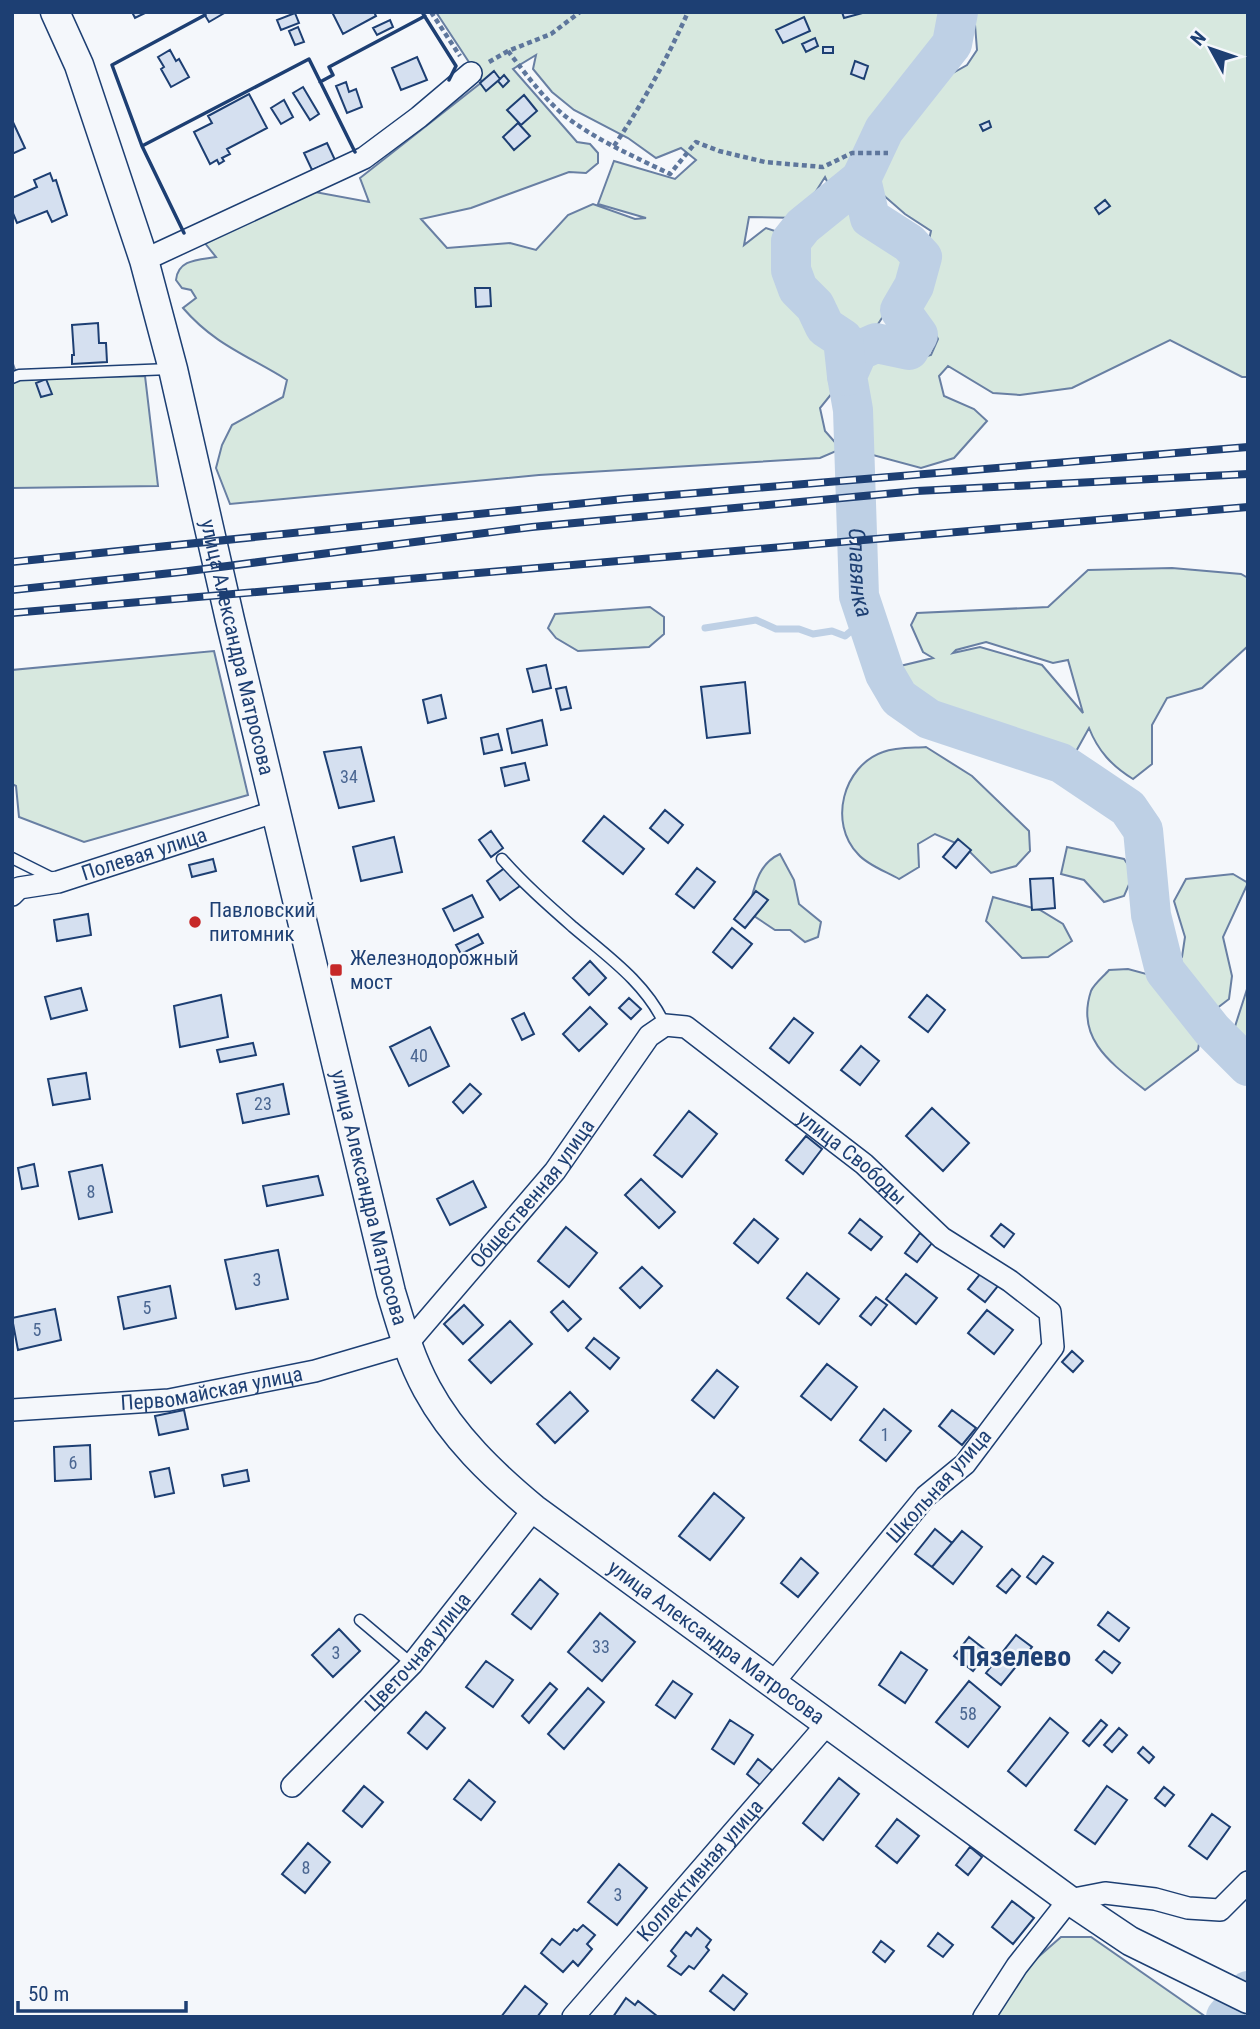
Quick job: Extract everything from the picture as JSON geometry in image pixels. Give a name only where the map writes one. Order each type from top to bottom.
[{"type":"main road","name":"улица Александра Матросова","points":[[55,12],[79,65],[144,260],[173,369],[230,620],[391,1292],[407,1344],[426,1388],[447,1422],[474,1455],[534,1509],[1069,1900],[1130,1941],[1248,2000]]},
{"type":"street","points":[[144,260],[364,158],[419,117],[471,73]]},
{"type":"street","name":"Полевая улица","points":[[12,895],[19,888],[58,881],[277,811]]},
{"type":"street","name":"улица Свободы","points":[[657,1030],[686,1027],[864,1164],[942,1238],[1010,1281],[1050,1312]]},
{"type":"street","name":"Общественная улица","points":[[407,1344],[555,1171],[657,1030]]},
{"type":"street","name":"Школьная улица","points":[[773,1683],[926,1496],[965,1464],[1053,1347],[1050,1312]]},
{"type":"street","name":"Первомайская улица","points":[[12,1410],[169,1400],[315,1371],[407,1344]]},
{"type":"street","name":"Цветочная улица","points":[[292,1786],[412,1664],[534,1509]]},
{"type":"street","name":"Коллективная улица","points":[[573,2017],[828,1723]]},
{"type":"street","points":[[984,2017],[1017,1966],[1069,1900],[1105,1893],[1155,1899],[1188,1908],[1220,1910],[1248,1882]]},
{"type":"lane","points":[[12,378],[19,374],[173,369]]},
{"type":"lane","points":[[12,858],[58,881]]},
{"type":"lane","points":[[502,859],[551,908],[630,975],[658,1009],[657,1030]]},
{"type":"lane","points":[[360,1619],[412,1664]]},
{"type":"path","points":[[431,12],[471,73],[508,51],[551,34],[580,12]]},
{"type":"path","points":[[614,147],[670,54],[688,12]]},
{"type":"path","points":[[508,51],[531,82],[565,116],[614,147],[670,174],[696,142],[719,151],[765,162],[823,167],[852,153],[888,153]]},
{"type":"shaded area","points":[[436,12],[948,12],[945,25],[927,60],[886,105],[852,168],[858,207],[872,228],[903,246],[909,261],[905,283],[876,327],[840,348],[833,392],[820,408],[825,431],[841,449],[820,458],[539,475],[230,504],[216,468],[222,445],[232,425],[283,397],[287,380],[219,340],[195,321],[183,308],[196,298],[191,290],[182,288],[176,280],[178,273],[185,264],[216,257],[204,242],[315,192],[369,202],[360,178],[482,82]],"holes":[[[536,55],[533,69],[552,92],[574,110],[628,138],[656,158],[681,148],[696,160],[675,179],[614,161],[598,204],[646,218],[635,219],[593,204],[568,215],[536,250],[510,243],[447,248],[421,219],[471,208],[569,172],[586,173],[598,163],[598,153],[590,144],[577,142],[513,69]],[[825,177],[830,188],[784,234],[766,228],[744,245],[749,217],[799,218]]]},
{"type":"shaded area","points":[[974,12],[1248,12],[1248,377],[1242,377],[1170,340],[1072,388],[1020,395],[993,393],[948,366],[939,376],[944,396],[974,409],[987,421],[954,458],[921,468],[869,454],[858,373],[867,358],[881,352],[917,359],[931,355],[938,339],[929,321],[911,320],[931,231],[905,214],[882,194],[876,171],[894,133],[937,82],[967,65],[977,50]]},
{"type":"shaded area","points":[[12,361],[18,378],[145,376],[158,486],[12,488]]},
{"type":"shaded area","points":[[1172,568],[1241,574],[1248,578],[1248,646],[1202,688],[1167,698],[1152,725],[1152,764],[1133,779],[1106,757],[1089,728],[1074,755],[910,700],[892,668],[933,658],[923,652],[911,625],[917,613],[1048,607],[1088,570]],"holes":[[[986,642],[1053,663],[1068,660],[1083,713],[1042,665],[980,647],[953,653]]]},
{"type":"shaded area","points":[[650,607],[664,617],[664,634],[649,647],[578,651],[556,638],[548,628],[555,614]]},
{"type":"shaded area","points":[[214,651],[248,795],[84,842],[19,817],[16,786],[12,784],[12,670]]},
{"type":"shaded area","points":[[926,747],[972,776],[1029,831],[1030,851],[1016,866],[991,873],[965,847],[935,834],[918,844],[919,867],[899,879],[872,865],[858,854],[849,841],[842,812],[844,797],[858,769],[883,752],[899,748]]},
{"type":"shaded area","points":[[1067,847],[1124,859],[1134,873],[1124,896],[1104,902],[1084,880],[1061,874]]},
{"type":"shaded area","points":[[780,854],[794,880],[799,904],[821,922],[818,937],[805,942],[790,930],[775,930],[748,912],[761,871],[772,858]]},
{"type":"shaded area","points":[[1233,874],[1248,883],[1223,937],[1232,976],[1229,999],[1203,1019],[1198,1050],[1145,1090],[1109,1060],[1092,1037],[1087,1008],[1091,991],[1109,970],[1128,969],[1161,978],[1182,957],[1185,937],[1174,901],[1186,879]]},
{"type":"shaded area","points":[[993,897],[1040,910],[1063,924],[1072,941],[1048,957],[1022,958],[986,921]]},
{"type":"shaded area","points":[[1248,986],[1248,1053],[1230,1042]]},
{"type":"shaded area","points":[[1061,1937],[1091,1937],[1206,2017],[991,2017],[1013,1979]]},
{"type":"building","points":[[132,12],[147,12],[135,18]]},
{"type":"building","points":[[203,12],[226,12],[209,22]]},
{"type":"building","points":[[332,12],[374,12],[376,16],[343,34]]},
{"type":"building","points":[[842,12],[866,12],[844,18]]},
{"type":"building","points":[[295,13],[299,23],[281,30],[277,20]]},
{"type":"building","points":[[804,17],[810,31],[783,43],[776,30]]},
{"type":"building","points":[[390,20],[393,27],[377,35],[373,28]]},
{"type":"building","points":[[298,27],[304,42],[295,45],[289,31]]},
{"type":"building","points":[[815,38],[818,46],[806,52],[802,44]]},
{"type":"building","points":[[823,47],[833,47],[833,53],[823,53]]},
{"type":"building","points":[[170,50],[176,61],[179,59],[189,77],[171,87],[158,57]]},
{"type":"building","points":[[417,57],[427,80],[401,90],[392,68]]},
{"type":"building","points":[[855,61],[868,66],[864,79],[851,74]]},
{"type":"building","points":[[494,71],[500,79],[486,91],[480,83]]},
{"type":"building","points":[[504,75],[509,81],[503,87],[498,81]]},
{"type":"building","points":[[346,82],[349,92],[356,89],[362,107],[347,113],[336,86]]},
{"type":"building","points":[[303,87],[319,114],[310,120],[293,93]]},
{"type":"building","points":[[249,94],[267,128],[227,149],[230,154],[222,158],[224,161],[219,164],[217,160],[210,164],[194,132],[212,123],[208,116]]},
{"type":"building","points":[[524,95],[537,111],[521,125],[507,110]]},
{"type":"building","points":[[284,100],[293,117],[281,124],[271,108]]},
{"type":"building","points":[[12,120],[25,148],[12,154]]},
{"type":"building","points":[[989,121],[991,127],[983,131],[980,125]]},
{"type":"building","points":[[518,123],[530,136],[514,150],[503,137]]},
{"type":"building","points":[[327,143],[335,160],[312,170],[304,153]]},
{"type":"building","points":[[50,173],[53,181],[56,180],[67,215],[52,222],[47,211],[17,223],[12,211],[12,198],[37,187],[34,180]]},
{"type":"building","points":[[1105,200],[1110,206],[1099,214],[1095,208]]},
{"type":"building","points":[[475,288],[490,288],[491,306],[476,307]]},
{"type":"building","points":[[98,323],[99,343],[106,343],[107,362],[72,364],[72,325]]},
{"type":"building","points":[[46,379],[52,394],[41,397],[36,383]]},
{"type":"building","points":[[546,665],[551,688],[533,692],[527,669]]},
{"type":"building","points":[[745,682],[750,733],[707,738],[701,687]]},
{"type":"building","points":[[566,687],[571,708],[561,710],[556,689]]},
{"type":"building","points":[[441,695],[446,718],[428,723],[423,700]]},
{"type":"building","points":[[542,720],[547,745],[512,753],[507,729]]},
{"type":"building","points":[[498,734],[502,750],[484,754],[481,738]]},
{"type":"building","points":[[361,747],[374,801],[339,808],[324,752]]},
{"type":"building","points":[[525,763],[529,780],[505,786],[501,768]]},
{"type":"building","points":[[665,810],[683,825],[668,843],[650,828]]},
{"type":"building","points":[[604,816],[644,849],[623,874],[583,841]]},
{"type":"building","points":[[491,831],[503,848],[491,857],[479,840]]},
{"type":"building","points":[[394,837],[402,872],[361,881],[353,847]]},
{"type":"building","points":[[958,839],[971,850],[956,868],[943,857]]},
{"type":"building","points":[[213,859],[216,871],[192,877],[189,865]]},
{"type":"building","points":[[506,867],[520,886],[500,900],[487,881]]},
{"type":"building","points":[[697,868],[715,882],[694,908],[676,894]]},
{"type":"building","points":[[1053,878],[1055,908],[1032,910],[1030,879]]},
{"type":"building","points":[[756,891],[768,900],[745,928],[734,919]]},
{"type":"building","points":[[472,895],[483,917],[454,931],[443,909]]},
{"type":"building","points":[[88,914],[91,935],[57,941],[54,920]]},
{"type":"building","points":[[732,928],[752,944],[732,968],[713,952]]},
{"type":"building","points":[[478,934],[483,943],[461,954],[456,945]]},
{"type":"building","points":[[590,961],[606,978],[589,995],[573,978]]},
{"type":"building","points":[[81,988],[87,1010],[51,1019],[45,997]]},
{"type":"building","points":[[221,995],[228,1037],[180,1047],[174,1006]]},
{"type":"building","points":[[927,995],[945,1010],[928,1032],[909,1017]]},
{"type":"building","points":[[629,998],[641,1009],[631,1019],[619,1008]]},
{"type":"building","points":[[590,1007],[607,1024],[579,1051],[563,1034]]},
{"type":"building","points":[[524,1013],[534,1034],[522,1040],[512,1019]]},
{"type":"building","points":[[794,1018],[813,1033],[789,1063],[770,1048]]},
{"type":"building","points":[[430,1027],[449,1066],[409,1086],[390,1047]]},
{"type":"building","points":[[253,1043],[256,1055],[220,1062],[217,1050]]},
{"type":"building","points":[[861,1046],[879,1061],[860,1085],[841,1070]]},
{"type":"building","points":[[86,1073],[90,1099],[53,1105],[48,1079]]},
{"type":"building","points":[[283,1084],[289,1114],[243,1123],[237,1094]]},
{"type":"building","points":[[470,1084],[481,1094],[463,1113],[453,1102]]},
{"type":"building","points":[[932,1108],[969,1143],[943,1171],[906,1136]]},
{"type":"building","points":[[689,1111],[717,1134],[682,1177],[654,1155]]},
{"type":"building","points":[[806,1136],[822,1149],[803,1174],[786,1160]]},
{"type":"building","points":[[34,1164],[38,1186],[22,1189],[18,1168]]},
{"type":"building","points":[[102,1165],[112,1212],[79,1219],[69,1172]]},
{"type":"building","points":[[318,1176],[323,1195],[267,1206],[263,1186]]},
{"type":"building","points":[[641,1179],[675,1212],[659,1228],[625,1195]]},
{"type":"building","points":[[473,1181],[486,1207],[450,1225],[437,1199]]},
{"type":"building","points":[[754,1219],[778,1239],[758,1263],[734,1243]]},
{"type":"building","points":[[860,1219],[882,1237],[871,1250],[849,1233]]},
{"type":"building","points":[[1001,1224],[1014,1234],[1004,1247],[991,1236]]},
{"type":"building","points":[[566,1227],[597,1253],[569,1287],[538,1261]]},
{"type":"building","points":[[920,1233],[932,1243],[917,1262],[905,1253]]},
{"type":"building","points":[[278,1250],[288,1299],[236,1309],[225,1260]]},
{"type":"building","points":[[642,1267],[662,1286],[640,1308],[620,1288]]},
{"type":"building","points":[[985,1268],[1001,1282],[985,1302],[968,1289]]},
{"type":"building","points":[[807,1273],[839,1299],[819,1324],[787,1298]]},
{"type":"building","points":[[906,1274],[937,1298],[916,1324],[886,1299]]},
{"type":"building","points":[[170,1286],[176,1318],[124,1329],[118,1297]]},
{"type":"building","points":[[876,1297],[887,1305],[871,1325],[860,1316]]},
{"type":"building","points":[[563,1301],[581,1319],[568,1331],[551,1312]]},
{"type":"building","points":[[464,1305],[483,1325],[463,1344],[444,1324]]},
{"type":"building","points":[[55,1309],[61,1340],[18,1350],[12,1318]]},
{"type":"building","points":[[987,1310],[1013,1330],[994,1354],[968,1333]]},
{"type":"building","points":[[510,1321],[532,1344],[491,1383],[469,1360]]},
{"type":"building","points":[[594,1338],[619,1358],[610,1369],[586,1348]]},
{"type":"building","points":[[1072,1351],[1083,1361],[1073,1372],[1062,1362]]},
{"type":"building","points":[[827,1364],[857,1387],[831,1420],[801,1396]]},
{"type":"building","points":[[717,1370],[738,1387],[714,1418],[692,1400]]},
{"type":"building","points":[[570,1392],[588,1411],[555,1443],[537,1424]]},
{"type":"building","points":[[884,1409],[911,1431],[886,1461],[860,1440]]},
{"type":"building","points":[[184,1410],[188,1429],[159,1435],[155,1416]]},
{"type":"building","points":[[952,1410],[976,1428],[962,1445],[939,1426]]},
{"type":"building","points":[[90,1445],[91,1479],[55,1481],[54,1447]]},
{"type":"building","points":[[169,1468],[174,1493],[155,1497],[150,1472]]},
{"type":"building","points":[[247,1470],[249,1481],[224,1486],[222,1475]]},
{"type":"building","points":[[714,1493],[744,1518],[710,1560],[679,1536]]},
{"type":"building","points":[[935,1529],[952,1543],[932,1567],[915,1554]]},
{"type":"building","points":[[962,1531],[982,1547],[953,1584],[932,1567]]},
{"type":"building","points":[[1043,1556],[1053,1563],[1036,1584],[1027,1577]]},
{"type":"building","points":[[801,1558],[818,1573],[798,1597],[781,1583]]},
{"type":"building","points":[[1012,1569],[1020,1576],[1006,1593],[997,1586]]},
{"type":"building","points":[[540,1579],[558,1594],[531,1629],[512,1614]]},
{"type":"building","points":[[1108,1612],[1129,1628],[1119,1641],[1098,1625]]},
{"type":"building","points":[[600,1613],[635,1642],[602,1681],[568,1652]]},
{"type":"building","points":[[339,1629],[360,1651],[333,1677],[312,1655]]},
{"type":"building","points":[[1016,1635],[1032,1647],[1001,1685],[986,1673]]},
{"type":"building","points":[[969,1637],[988,1652],[973,1671],[954,1656]]},
{"type":"building","points":[[1104,1651],[1120,1663],[1112,1673],[1096,1660]]},
{"type":"building","points":[[901,1652],[927,1670],[905,1703],[879,1685]]},
{"type":"building","points":[[486,1661],[513,1680],[493,1707],[466,1687]]},
{"type":"building","points":[[673,1681],[692,1694],[675,1718],[656,1705]]},
{"type":"building","points":[[969,1681],[1000,1707],[968,1747],[936,1722]]},
{"type":"building","points":[[550,1683],[557,1689],[529,1723],[522,1716]]},
{"type":"building","points":[[588,1688],[604,1702],[564,1749],[548,1734]]},
{"type":"building","points":[[426,1712],[445,1728],[427,1749],[408,1733]]},
{"type":"building","points":[[1050,1718],[1068,1733],[1026,1786],[1008,1771]]},
{"type":"building","points":[[730,1720],[753,1735],[734,1764],[712,1749]]},
{"type":"building","points":[[1101,1720],[1107,1725],[1089,1746],[1083,1741]]},
{"type":"building","points":[[1119,1728],[1127,1735],[1112,1752],[1104,1745]]},
{"type":"building","points":[[1143,1747],[1154,1757],[1149,1763],[1138,1753]]},
{"type":"building","points":[[758,1759],[778,1775],[766,1790],[747,1774]]},
{"type":"building","points":[[839,1778],[859,1794],[823,1840],[803,1823]]},
{"type":"building","points":[[469,1780],[495,1802],[481,1820],[454,1799]]},
{"type":"building","points":[[364,1786],[383,1802],[362,1827],[343,1811]]},
{"type":"building","points":[[1107,1786],[1127,1800],[1095,1844],[1075,1830]]},
{"type":"building","points":[[1164,1787],[1174,1795],[1165,1806],[1155,1798]]},
{"type":"building","points":[[1212,1814],[1230,1827],[1207,1859],[1189,1846]]},
{"type":"building","points":[[897,1819],[919,1836],[897,1863],[876,1846]]},
{"type":"building","points":[[308,1843],[330,1862],[305,1893],[282,1874]]},
{"type":"building","points":[[970,1847],[982,1857],[968,1875],[956,1865]]},
{"type":"building","points":[[619,1864],[647,1888],[617,1925],[588,1902]]},
{"type":"building","points":[[1012,1901],[1034,1918],[1013,1944],[992,1927]]},
{"type":"building","points":[[583,1925],[595,1935],[587,1944],[592,1949],[578,1966],[573,1961],[563,1972],[541,1953],[552,1939],[560,1945],[574,1929],[577,1931]]},
{"type":"building","points":[[697,1928],[711,1940],[706,1947],[709,1950],[694,1969],[689,1966],[681,1975],[668,1966],[676,1956],[671,1951],[686,1932],[691,1936]]},
{"type":"building","points":[[938,1933],[953,1945],[943,1957],[928,1946]]},
{"type":"building","points":[[881,1941],[894,1951],[885,1962],[873,1952]]},
{"type":"building","points":[[723,1975],[747,1994],[734,2010],[710,1991]]},
{"type":"building","points":[[525,1986],[547,2004],[537,2017],[501,2017]]},
{"type":"building","points":[[626,1998],[635,2005],[638,2001],[657,2016],[613,2017]]},
{"type":"waterway","name":"Славянка","points":[[958,12],[952,44],[884,130],[861,179],[870,218],[909,243],[922,257],[914,286],[900,310],[918,335],[909,350],[876,343],[858,351],[847,376],[853,410],[859,596],[885,674],[899,698],[929,719],[1061,763],[1128,808],[1143,830],[1151,915],[1165,971],[1212,1030],[1248,1066]]},
{"type":"waterway","points":[[847,376],[843,339],[825,327],[815,306],[798,289],[791,270],[791,241],[803,226],[861,179]]},
{"type":"waterway","points":[[705,628],[756,620],[776,629],[799,629],[813,634],[832,631],[845,636],[867,618]]},
{"type":"waterway","points":[[1226,2017],[1248,1991]]},
{"type":"railway","points":[[12,562],[624,499],[1248,447]]},
{"type":"railway","points":[[12,590],[181,572],[532,527],[917,491],[1248,474]]},
{"type":"railway","points":[[12,613],[1248,507]]},
{"type":"wall","points":[[422,12],[456,66],[449,80]]},
{"type":"wall","points":[[184,233],[142,146],[112,65],[205,15]]},
{"type":"wall","points":[[320,82],[333,75],[329,67],[425,16]]},
{"type":"wall","points":[[142,146],[309,59],[355,152]]},
{"type":"place","name":"Павловский питомник","points":[[195,922]]},
{"type":"place","name":"Железнодорожный мост","points":[[336,970]]},
{"type":"district","name":"Пязелево","points":[[1015,1656]]}]
